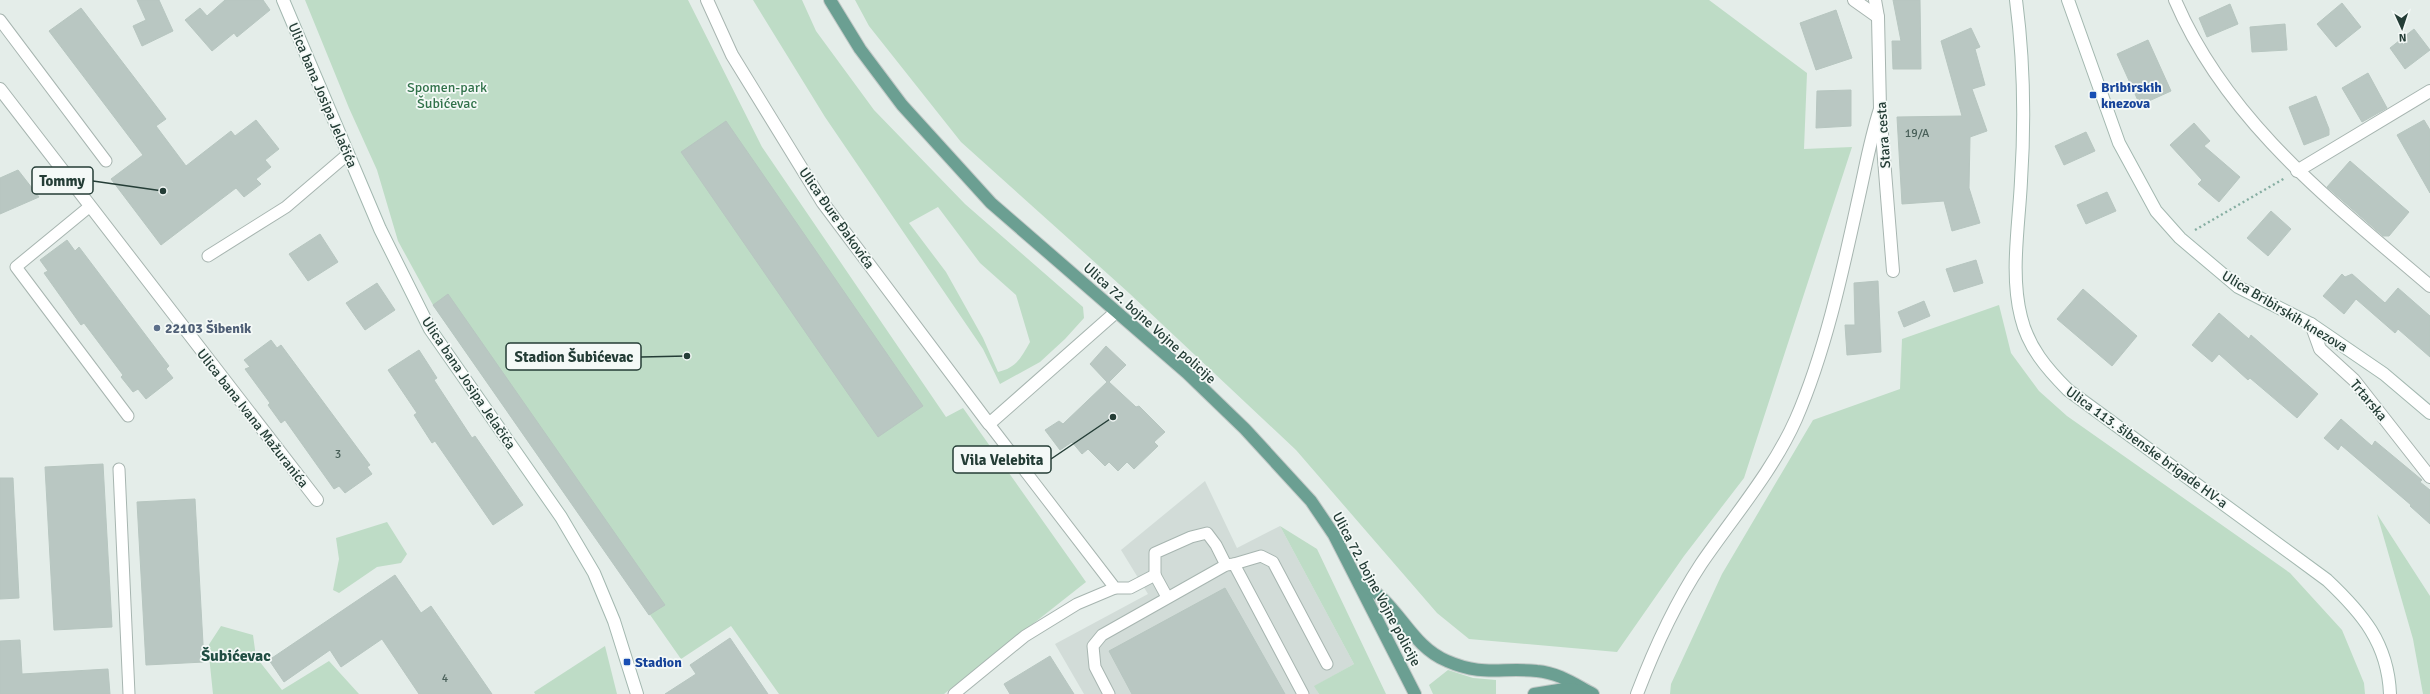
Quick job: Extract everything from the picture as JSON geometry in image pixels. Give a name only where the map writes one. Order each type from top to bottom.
[{"type":"main road","name":"Ulica 72. bojne Vojne policije","points":[[830,0],[860,49],[902,105],[944,154],[991,203],[1116,312],[1218,404],[1284,471],[1311,501],[1334,535],[1414,693]]},
{"type":"main road","points":[[1359,583],[1373,588],[1382,597],[1408,631],[1426,649],[1445,661],[1466,669],[1488,672],[1536,671],[1555,674],[1574,682],[1591,693]]},
{"type":"main road","points":[[1534,694],[1565,689],[1591,693]]},
{"type":"street","name":"Ulica bana Josipa Jelačića","points":[[283,0],[380,229],[430,330],[561,517],[594,573],[614,621],[637,694]]},
{"type":"street","name":"Ulica Đure Đakovića","points":[[707,0],[732,55],[823,203],[989,424]]},
{"type":"street","points":[[1854,0],[1878,17]]},
{"type":"street","name":"Stara cesta","points":[[1875,0],[1878,17],[1880,109],[1893,270]]},
{"type":"street","name":"Ulica 113. šibenske brigade HV-a","points":[[2016,0],[2022,48],[2024,90],[2016,276],[2021,317],[2031,345],[2047,368],[2068,390],[2327,580],[2356,607],[2374,635],[2385,660],[2390,694]]},
{"type":"street","name":"Ulica Bribirskih knezova","points":[[2068,0],[2119,143],[2156,211],[2180,238],[2238,287],[2311,324],[2384,374],[2430,413]]},
{"type":"street","points":[[2175,0],[2189,33],[2226,90],[2297,171],[2430,286]]},
{"type":"street","name":"Ulica bana Ivana Mažuranića","points":[[0,89],[317,500]]},
{"type":"street","points":[[2297,171],[2430,91]]},
{"type":"street","points":[[1637,694],[1656,648],[1700,566],[1781,449],[1796,420],[1810,384],[1828,321],[1859,195],[1868,143],[1880,109]]},
{"type":"street","points":[[989,424],[1116,312]]},
{"type":"street","name":"Trtarska","points":[[2311,324],[2320,349],[2354,380],[2430,476]]},
{"type":"lane","points":[[0,20],[106,161]]},
{"type":"lane","points":[[208,256],[286,207],[348,154]]},
{"type":"lane","points":[[89,206],[16,267],[128,416]]},
{"type":"lane","points":[[989,424],[1115,588]]},
{"type":"lane","points":[[118,469],[129,694]]},
{"type":"lane","points":[[1167,597],[1155,575],[1155,553],[1191,537],[1207,534],[1230,565],[1303,694]]},
{"type":"lane","points":[[1109,694],[1095,667],[1093,646],[1102,635],[1167,597],[1230,565],[1261,556],[1273,562],[1328,664]]},
{"type":"lane","points":[[954,694],[1025,636],[1077,604],[1115,588],[1130,588],[1155,575]]},
{"type":"path","points":[[2180,238],[2297,171]]},
{"type":"shaded area","points":[[1205,481],[1237,548],[1280,526],[1354,664],[1315,686],[1319,694],[1084,694],[1055,644],[1148,594],[1121,550]]},
{"type":"green space","name":"Spomen-park Šubićevac","points":[[305,0],[688,0],[762,147],[946,417],[963,408],[1086,582],[944,694],[779,694],[731,626],[681,659],[433,305],[398,241],[377,170],[349,108]]},
{"type":"green space","points":[[753,0],[802,0],[816,31],[874,110],[965,204],[1083,307],[1084,318],[1065,339],[1040,362],[1000,384],[983,349],[825,117]],"holes":[[[938,207],[980,263],[1016,295],[1030,342],[1024,353],[1014,365],[998,372],[983,338],[946,272],[909,223]]]},
{"type":"green space","points":[[855,0],[1709,0],[1807,73],[1804,149],[1852,147],[1744,478],[1684,556],[1617,652],[1469,639],[1437,613],[1296,450],[1129,293],[961,142],[869,26]]},
{"type":"green space","points":[[1999,305],[2011,353],[2039,391],[2067,416],[2290,573],[2342,630],[2364,683],[2365,694],[1670,694],[1671,684],[1722,574],[1813,420],[1900,389],[1902,339]]},
{"type":"green space","points":[[2377,514],[2430,596],[2430,694],[2423,694],[2413,639]]},
{"type":"green space","points":[[387,522],[407,554],[401,563],[377,567],[339,593],[333,590],[339,559],[336,538]]},
{"type":"green space","points":[[1280,526],[1317,549],[1386,694],[1319,694],[1314,686],[1354,664]]},
{"type":"green space","points":[[221,626],[253,635],[256,657],[282,690],[329,661],[359,694],[213,694],[208,646]]},
{"type":"green space","points":[[605,646],[617,694],[535,694],[534,692]]},
{"type":"green space","points":[[1448,670],[1473,678],[1496,680],[1496,694],[1433,694],[1429,685]]},
{"type":"building","points":[[137,0],[159,0],[173,31],[142,46],[133,26],[146,20]]},
{"type":"building","points":[[225,0],[263,0],[270,10],[237,37],[234,33],[212,51],[185,20],[200,8],[207,16]]},
{"type":"building","points":[[1893,0],[1920,0],[1921,69],[1893,69],[1892,41],[1901,41]]},
{"type":"building","points":[[2342,3],[2361,27],[2336,47],[2317,24]]},
{"type":"building","points":[[2230,4],[2238,24],[2207,37],[2199,18]]},
{"type":"building","points":[[81,8],[166,119],[156,126],[186,166],[231,131],[235,136],[256,120],[279,149],[265,160],[271,167],[256,179],[261,184],[244,197],[236,188],[161,245],[111,179],[143,155],[49,31]]},
{"type":"building","points":[[1836,10],[1852,58],[1816,70],[1800,23]]},
{"type":"building","points":[[2285,24],[2287,50],[2252,52],[2250,27]]},
{"type":"building","points":[[1971,28],[1980,47],[1975,49],[1985,85],[1972,89],[1987,131],[1970,137],[1969,188],[1980,223],[1952,231],[1944,201],[1902,204],[1897,117],[1962,116],[1941,41]]},
{"type":"building","points":[[2414,29],[2430,50],[2405,69],[2390,48]]},
{"type":"building","points":[[2148,40],[2171,91],[2140,105],[2117,54]]},
{"type":"building","points":[[2368,73],[2387,108],[2362,122],[2342,88]]},
{"type":"building","points":[[1851,90],[1851,126],[1816,128],[1817,91]]},
{"type":"building","points":[[2316,96],[2329,129],[2329,135],[2304,145],[2289,107]]},
{"type":"building","points":[[2424,120],[2430,130],[2430,193],[2397,135]]},
{"type":"building","points":[[726,121],[923,406],[878,437],[681,152]]},
{"type":"building","points":[[2194,123],[2210,141],[2204,146],[2240,177],[2219,202],[2198,184],[2202,180],[2170,145]]},
{"type":"building","points":[[2086,132],[2095,151],[2064,165],[2055,146]]},
{"type":"building","points":[[2350,161],[2409,212],[2389,236],[2383,236],[2327,187]]},
{"type":"building","points":[[18,170],[39,197],[0,214],[0,178]]},
{"type":"building","points":[[2107,192],[2116,211],[2086,224],[2077,205]]},
{"type":"building","points":[[2271,211],[2291,229],[2268,256],[2247,238]]},
{"type":"building","points":[[320,234],[338,262],[308,281],[289,254]]},
{"type":"building","points":[[67,240],[75,251],[79,247],[169,366],[166,369],[173,378],[146,399],[138,389],[133,392],[121,377],[123,375],[84,323],[81,325],[44,273],[48,271],[40,260]]},
{"type":"building","points":[[1976,260],[1983,283],[1954,292],[1946,269]]},
{"type":"building","points":[[2342,274],[2345,277],[2352,274],[2385,303],[2398,288],[2430,316],[2430,357],[2398,329],[2395,333],[2356,299],[2344,314],[2323,296]]},
{"type":"building","points":[[1878,281],[1881,352],[1847,355],[1845,325],[1855,325],[1854,283]]},
{"type":"building","points":[[377,283],[395,310],[365,330],[346,303]]},
{"type":"building","points":[[2083,289],[2137,336],[2112,366],[2057,319]]},
{"type":"building","points":[[448,294],[665,605],[649,615],[433,305]]},
{"type":"building","points":[[1924,301],[1930,316],[1904,327],[1898,312]]},
{"type":"building","points":[[2219,313],[2249,339],[2251,335],[2318,394],[2297,418],[2250,378],[2248,380],[2219,354],[2212,362],[2192,345]]},
{"type":"building","points":[[271,340],[277,348],[281,345],[370,465],[367,467],[372,474],[345,493],[339,486],[334,489],[285,420],[281,423],[268,405],[270,403],[245,369],[250,367],[244,360]]},
{"type":"building","points":[[1106,346],[1126,365],[1109,382],[1136,407],[1139,406],[1165,432],[1154,442],[1158,446],[1134,469],[1127,462],[1118,471],[1109,462],[1105,466],[1088,449],[1082,454],[1072,442],[1060,450],[1045,430],[1059,421],[1063,424],[1107,382],[1090,364]]},
{"type":"building","points":[[419,350],[437,378],[434,380],[472,438],[475,436],[523,505],[493,525],[435,441],[432,443],[414,415],[417,413],[388,370]]},
{"type":"building","points":[[2341,419],[2372,446],[2375,441],[2422,480],[2420,482],[2430,490],[2430,524],[2410,506],[2411,505],[2341,445],[2338,450],[2324,438]]},
{"type":"building","points":[[103,464],[112,627],[54,630],[45,467]]},
{"type":"building","points":[[0,478],[13,478],[19,598],[0,599]]},
{"type":"building","points":[[195,499],[204,662],[146,665],[137,502]]},
{"type":"building","points":[[395,575],[421,613],[431,606],[492,694],[419,694],[382,639],[341,667],[330,650],[284,682],[269,660]]},
{"type":"building","points":[[1225,588],[1285,694],[1132,694],[1109,651]]},
{"type":"building","points":[[730,638],[768,694],[665,694],[696,674],[690,665]]},
{"type":"building","points":[[20,640],[22,674],[108,669],[110,694],[0,694],[0,641]]},
{"type":"building","points":[[1050,656],[1074,694],[1010,694],[1004,684]]},
{"type":"place","name":"Bribirskih knezova","points":[[2093,95]]},
{"type":"place","name":"Tommy","points":[[163,191]]},
{"type":"place","name":"22103 Šibenik","points":[[157,328]]},
{"type":"place","name":"Stadion Šubićevac","points":[[687,356]]},
{"type":"place","name":"Vila Velebita","points":[[1113,417]]},
{"type":"place","name":"Stadion","points":[[627,662]]},
{"type":"district","name":"Šubićevac","points":[[236,655]]}]
